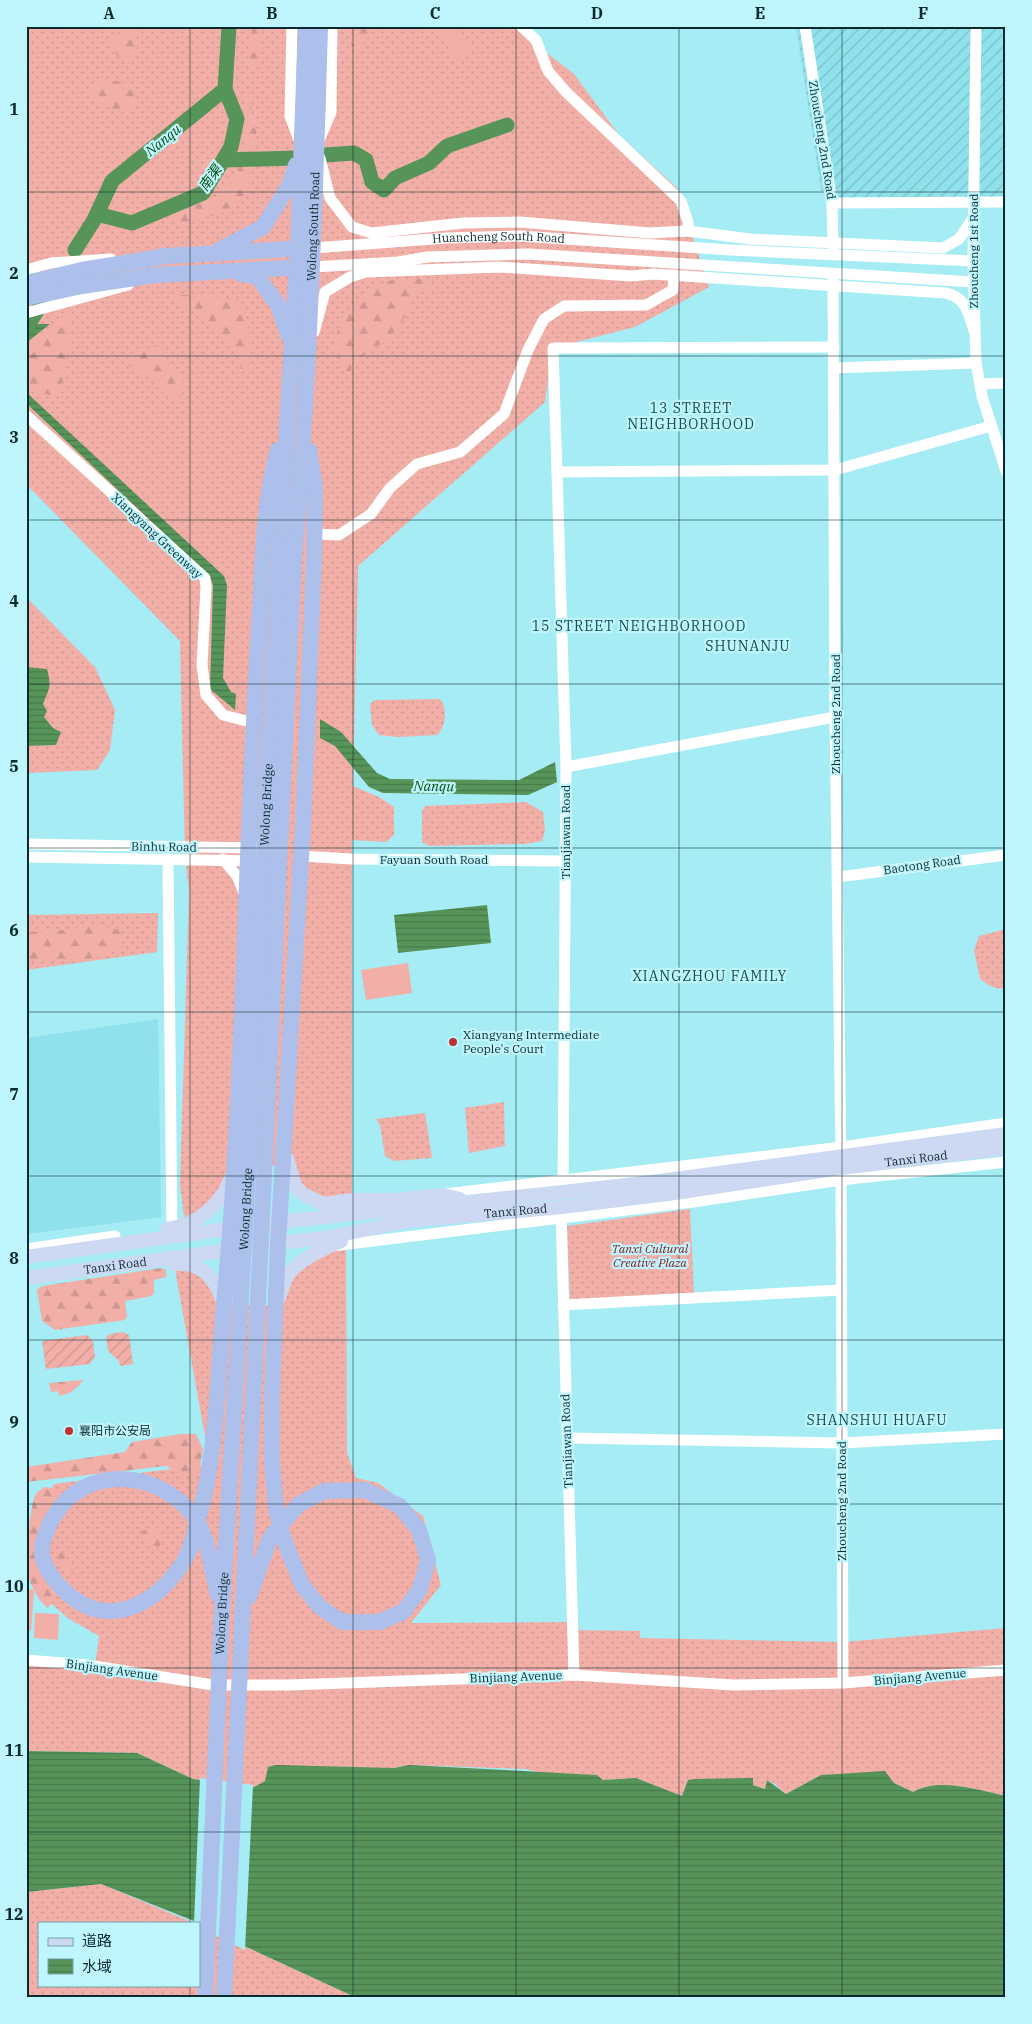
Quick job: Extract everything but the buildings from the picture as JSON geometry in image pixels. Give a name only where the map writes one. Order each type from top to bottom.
[{"type":"highway","name":"Wolong South Road","points":[[305,428],[313,267],[306,248],[309,146],[306,26]]},
{"type":"highway","name":"Wolong South Road","points":[[309,146],[320,26]]},
{"type":"highway","points":[[212,253],[264,228],[309,146]]},
{"type":"highway","name":"Wolong South Road","points":[[286,422],[297,268],[306,248]]},
{"type":"highway","name":"Huancheng South Road","points":[[26,283],[166,256],[306,248]]},
{"type":"highway","name":"Huancheng South Road","points":[[26,298],[81,272],[168,274],[217,270],[313,267]]},
{"type":"highway","points":[[217,270],[257,276],[278,305],[292,345]]},
{"type":"highway","points":[[222,1612],[206,1545],[200,1529],[197,1520],[176,1497],[155,1484],[117,1479],[87,1485],[63,1502],[48,1525],[42,1553],[52,1577],[70,1597],[91,1609],[119,1612],[145,1601],[169,1581],[189,1550],[197,1522],[200,1512],[208,1484],[232,1228],[247,854],[268,486],[286,422]]},
{"type":"highway","name":"Wolong Bridge","points":[[224,1998],[244,1612],[248,1465],[282,850],[287,558],[286,422]]},
{"type":"highway","points":[[244,1612],[270,1538],[276,1532],[282,1525],[298,1505],[324,1491],[365,1490],[400,1506],[419,1530],[428,1560],[420,1589],[403,1612],[379,1622],[342,1622],[320,1607],[302,1585],[283,1537],[281,1528],[278,1519],[276,1509],[272,1444],[278,1243],[301,856],[316,487],[305,428]]},
{"type":"highway","name":"Wolong Bridge","points":[[205,1998],[222,1612],[265,860],[287,558],[305,428]]},
{"type":"main road","name":"Tanxi Road","points":[[26,1278],[325,1238],[398,1223],[561,1212],[1006,1134]]},
{"type":"main road","points":[[284,1135],[287,1165],[295,1186],[303,1194],[323,1204],[443,1195],[470,1202]]},
{"type":"main road","name":"Tanxi Road","points":[[26,1257],[98,1247],[172,1232],[232,1228],[279,1221],[470,1202],[563,1186],[638,1184],[1006,1148]]},
{"type":"main road","points":[[98,1247],[115,1236],[172,1232],[201,1218],[214,1207],[226,1190],[235,1168]]},
{"type":"main road","points":[[276,1306],[284,1282],[291,1271],[325,1247],[398,1223]]},
{"type":"main road","points":[[99,1268],[120,1272],[190,1263],[200,1268],[210,1278],[219,1290],[224,1304]]},
{"type":"street","points":[[292,26],[290,116],[309,146],[330,198],[352,227],[403,243]]},
{"type":"street","points":[[309,146],[330,112],[332,26]]},
{"type":"street","points":[[521,26],[536,40],[548,72],[566,92],[682,201],[688,222],[688,231]]},
{"type":"street","name":"Zhoucheng 2nd Road","points":[[805,26],[832,203],[833,255]]},
{"type":"street","name":"Zhoucheng 1st Road","points":[[976,26],[972,261],[976,363],[991,426],[1006,471]]},
{"type":"street","points":[[832,203],[1006,202]]},
{"type":"street","points":[[372,233],[425,226],[520,222],[650,233],[688,231],[750,239],[943,248],[959,238],[973,218]]},
{"type":"street","points":[[491,223],[520,236]]},
{"type":"street","name":"Huancheng South Road","points":[[306,248],[403,243],[446,238],[520,236],[731,250],[972,261]]},
{"type":"street","points":[[500,267],[528,254]]},
{"type":"street","name":"Huancheng South Road","points":[[313,267],[398,262],[427,257],[528,254],[973,282]]},
{"type":"street","points":[[309,348],[325,292],[350,277],[398,262]]},
{"type":"street","points":[[26,270],[52,263],[81,272]]},
{"type":"street","points":[[368,272],[500,267],[632,276],[674,275],[955,295],[965,303],[975,333]]},
{"type":"street","points":[[26,313],[168,274]]},
{"type":"street","name":"Zhoucheng 2nd Road","points":[[833,274],[835,717],[842,1290],[843,1683]]},
{"type":"street","points":[[314,534],[339,535],[371,514],[390,488],[417,464],[460,452],[504,414],[528,350],[544,319],[564,306],[646,305],[673,290],[674,275]]},
{"type":"street","name":"Tianjiawan Road","points":[[563,1186],[566,767],[553,348],[834,347]]},
{"type":"street","points":[[834,368],[976,363]]},
{"type":"street","points":[[980,384],[1006,383]]},
{"type":"street","name":"Xiangyang Greenway","points":[[26,415],[204,578],[206,587],[202,665],[206,695],[223,715],[254,724]]},
{"type":"street","points":[[557,472],[835,470],[991,426]]},
{"type":"street","points":[[566,767],[835,717]]},
{"type":"street","points":[[246,898],[237,876],[224,854],[241,835],[249,816]]},
{"type":"street","name":"Binhu Road","points":[[26,844],[301,856]]},
{"type":"street","name":"Binhu Road","points":[[26,857],[168,859],[224,854]]},
{"type":"street","name":"Baotong Road","points":[[838,877],[1006,855]]},
{"type":"street","name":"Fayuan South Road","points":[[301,856],[351,860],[566,861]]},
{"type":"street","points":[[168,859],[172,1232]]},
{"type":"street","points":[[841,1163],[1006,1123]]},
{"type":"street","points":[[841,1163],[1006,1162]]},
{"type":"street","points":[[443,1195],[563,1186]]},
{"type":"street","points":[[325,1247],[561,1212]]},
{"type":"street","name":"Tianjiawan Road","points":[[561,1212],[574,1675]]},
{"type":"street","points":[[26,1249],[115,1236]]},
{"type":"street","points":[[26,1285],[120,1272]]},
{"type":"street","points":[[563,1305],[842,1290]]},
{"type":"street","points":[[568,1438],[842,1443],[1006,1434]]},
{"type":"street","name":"Binjiang Avenue","points":[[26,1660],[88,1664],[213,1684],[294,1685],[574,1675],[734,1685],[843,1683],[1006,1670]]},
{"type":"shaded area","points":[[796,26],[1006,26],[1006,203],[832,203],[821,190]]},
{"type":"shaded area","points":[[158,1019],[161,1217],[26,1234],[26,1038]]},
{"type":"green space","points":[[26,26],[512,26],[574,74],[619,135],[677,188],[709,287],[635,327],[553,348],[545,402],[358,566],[353,786],[379,797],[394,807],[394,835],[386,842],[352,840],[352,1200],[326,1202],[310,1199],[299,1187],[287,1165],[235,1168],[226,1190],[185,1225],[180,1184],[189,891],[185,856],[180,641],[26,484]]},
{"type":"green space","points":[[252,26],[260,26],[258,67],[249,73]]},
{"type":"green space","points":[[354,26],[378,26],[356,51],[351,49]]},
{"type":"green space","points":[[436,26],[458,26],[472,50],[455,60]]},
{"type":"green space","points":[[134,29],[137,47],[134,55],[127,63],[111,50],[110,41],[120,32]]},
{"type":"green space","points":[[104,80],[118,81],[126,85],[133,92],[139,104],[129,114],[111,108],[100,101],[88,86]]},
{"type":"green space","points":[[247,89],[257,136],[247,192],[225,212],[182,225],[166,220],[221,191],[233,180],[238,171],[244,149]]},
{"type":"green space","points":[[404,279],[431,279],[429,289],[413,293],[404,319],[391,336],[352,363],[351,371],[345,372],[336,348],[337,336],[339,326],[351,306],[381,283]]},
{"type":"green space","points":[[178,295],[210,296],[238,301],[248,325],[250,369],[241,369],[238,351],[190,309],[173,302]]},
{"type":"green space","points":[[71,315],[68,355],[59,396],[38,393],[26,378],[26,352],[32,339]]},
{"type":"green space","points":[[158,345],[183,381],[181,401],[165,395],[148,376],[126,364],[132,353]]},
{"type":"green space","points":[[26,597],[95,667],[115,710],[110,750],[97,770],[26,773]]},
{"type":"green space","points":[[440,699],[443,703],[445,717],[437,735],[398,737],[379,735],[372,725],[370,704],[375,700]]},
{"type":"green space","points":[[526,802],[543,812],[545,831],[542,841],[525,844],[429,846],[422,842],[422,811],[425,806]]},
{"type":"green space","points":[[158,913],[157,952],[26,970],[26,915]]},
{"type":"green space","points":[[96,925],[119,930],[123,948],[99,957],[74,961],[44,960],[26,962],[26,931],[52,931]]},
{"type":"green space","points":[[1006,929],[1006,988],[995,988],[980,979],[974,950],[979,936]]},
{"type":"green space","points":[[408,963],[412,993],[366,1000],[361,970]]},
{"type":"green space","points":[[504,1102],[505,1146],[469,1153],[465,1108]]},
{"type":"green space","points":[[425,1113],[432,1158],[394,1161],[385,1156],[380,1125],[376,1119]]},
{"type":"green space","name":"Tanxi Cultural Creative Plaza","points":[[690,1209],[694,1295],[570,1302],[567,1226]]},
{"type":"green space","points":[[346,1244],[347,1453],[356,1478],[378,1483],[423,1516],[441,1585],[411,1623],[572,1622],[573,1630],[640,1631],[640,1638],[843,1642],[1006,1628],[1006,1796],[947,1785],[935,1785],[913,1792],[894,1783],[821,1775],[786,1794],[775,1784],[767,1780],[766,1789],[753,1785],[753,1778],[688,1780],[682,1796],[636,1778],[603,1780],[541,1773],[526,1769],[409,1765],[265,1781],[252,1788],[193,1779],[137,1753],[26,1751],[26,1662],[95,1666],[99,1636],[69,1619],[46,1599],[28,1564],[36,1513],[54,1484],[210,1464],[174,1264],[190,1263],[224,1304],[276,1306],[291,1271]]},
{"type":"green space","points":[[161,1268],[166,1270],[166,1277],[154,1280],[154,1294],[148,1297],[125,1301],[127,1316],[125,1320],[55,1330],[42,1321],[37,1290],[42,1286]]},
{"type":"green space","points":[[123,1332],[129,1335],[133,1364],[120,1366],[119,1361],[108,1351],[106,1337],[110,1334]]},
{"type":"green space","points":[[87,1335],[93,1341],[95,1357],[90,1364],[46,1369],[42,1341]]},
{"type":"green space","points":[[83,1380],[67,1394],[59,1396],[58,1391],[51,1392],[49,1383]]},
{"type":"green space","points":[[181,1434],[196,1434],[203,1449],[199,1472],[196,1476],[185,1476],[166,1466],[26,1482],[26,1467],[125,1452],[132,1442]]},
{"type":"green space","points":[[45,1487],[62,1490],[44,1525],[57,1596],[48,1608],[34,1589],[27,1570],[32,1504],[36,1494]]},
{"type":"green space","points":[[160,1528],[163,1535],[160,1546],[147,1546],[139,1536],[140,1531]]},
{"type":"green space","points":[[57,1551],[66,1557],[73,1574],[61,1566]]},
{"type":"green space","points":[[26,1589],[34,1590],[31,1631],[26,1630]]},
{"type":"green space","points":[[35,1613],[59,1614],[58,1640],[34,1638]]},
{"type":"green space","points":[[101,1884],[192,1922],[38,1922],[38,1986],[200,1986],[200,1925],[357,1998],[26,1998],[26,1892]]},
{"type":"water","points":[[26,324],[50,324],[26,343]]},
{"type":"water","points":[[26,392],[224,576],[227,585],[223,678],[231,692],[236,694],[235,710],[210,689],[213,585],[210,577],[26,403]]},
{"type":"water","points":[[26,667],[47,669],[50,684],[43,704],[47,711],[44,717],[53,728],[61,732],[56,745],[26,746]]},
{"type":"water","points":[[320,719],[341,732],[377,773],[390,779],[519,780],[555,762],[557,782],[528,795],[383,793],[369,787],[335,746],[320,738]]},
{"type":"water","points":[[487,905],[491,943],[398,953],[394,915]]},
{"type":"water","points":[[26,1751],[137,1753],[193,1779],[252,1788],[265,1781],[268,1767],[276,1765],[394,1768],[409,1765],[597,1775],[603,1780],[636,1778],[682,1796],[688,1780],[694,1779],[753,1778],[753,1785],[765,1789],[767,1780],[786,1794],[821,1775],[885,1771],[894,1783],[913,1792],[935,1785],[947,1785],[1006,1796],[1006,1998],[357,1998],[200,1925],[200,1922],[101,1884],[26,1892]]},
{"type":"pier","points":[[200,1778],[253,1785],[245,1950],[200,1928],[200,1922],[194,1922]]},
{"type":"waterway","name":"Nanqu","points":[[75,250],[94,220],[112,181],[225,89],[229,26]]},
{"type":"waterway","name":"南渠","points":[[97,214],[132,223],[203,193],[231,147],[237,119],[225,89]]},
{"type":"waterway","points":[[325,155],[354,153],[366,160],[372,182],[384,190],[395,178],[429,163],[447,146],[507,125]]},
{"type":"waterway","points":[[223,160],[296,158]]},
{"type":"waterway","points":[[26,328],[44,300]]},
{"type":"place","name":"Xiangyang Intermediate People's Court","points":[[453,1042]]},
{"type":"place","name":"襄阳市公安局","points":[[69,1431]]},
{"type":"district","name":"13 STREET NEIGHBORHOOD","points":[[691,416]]},
{"type":"district","name":"15 STREET NEIGHBORHOOD","points":[[639,626]]},
{"type":"district","name":"SHUNANJU","points":[[748,646]]},
{"type":"district","name":"XIANGZHOU FAMILY","points":[[710,976]]},
{"type":"district","name":"SHANSHUI HUAFU","points":[[877,1420]]}]
